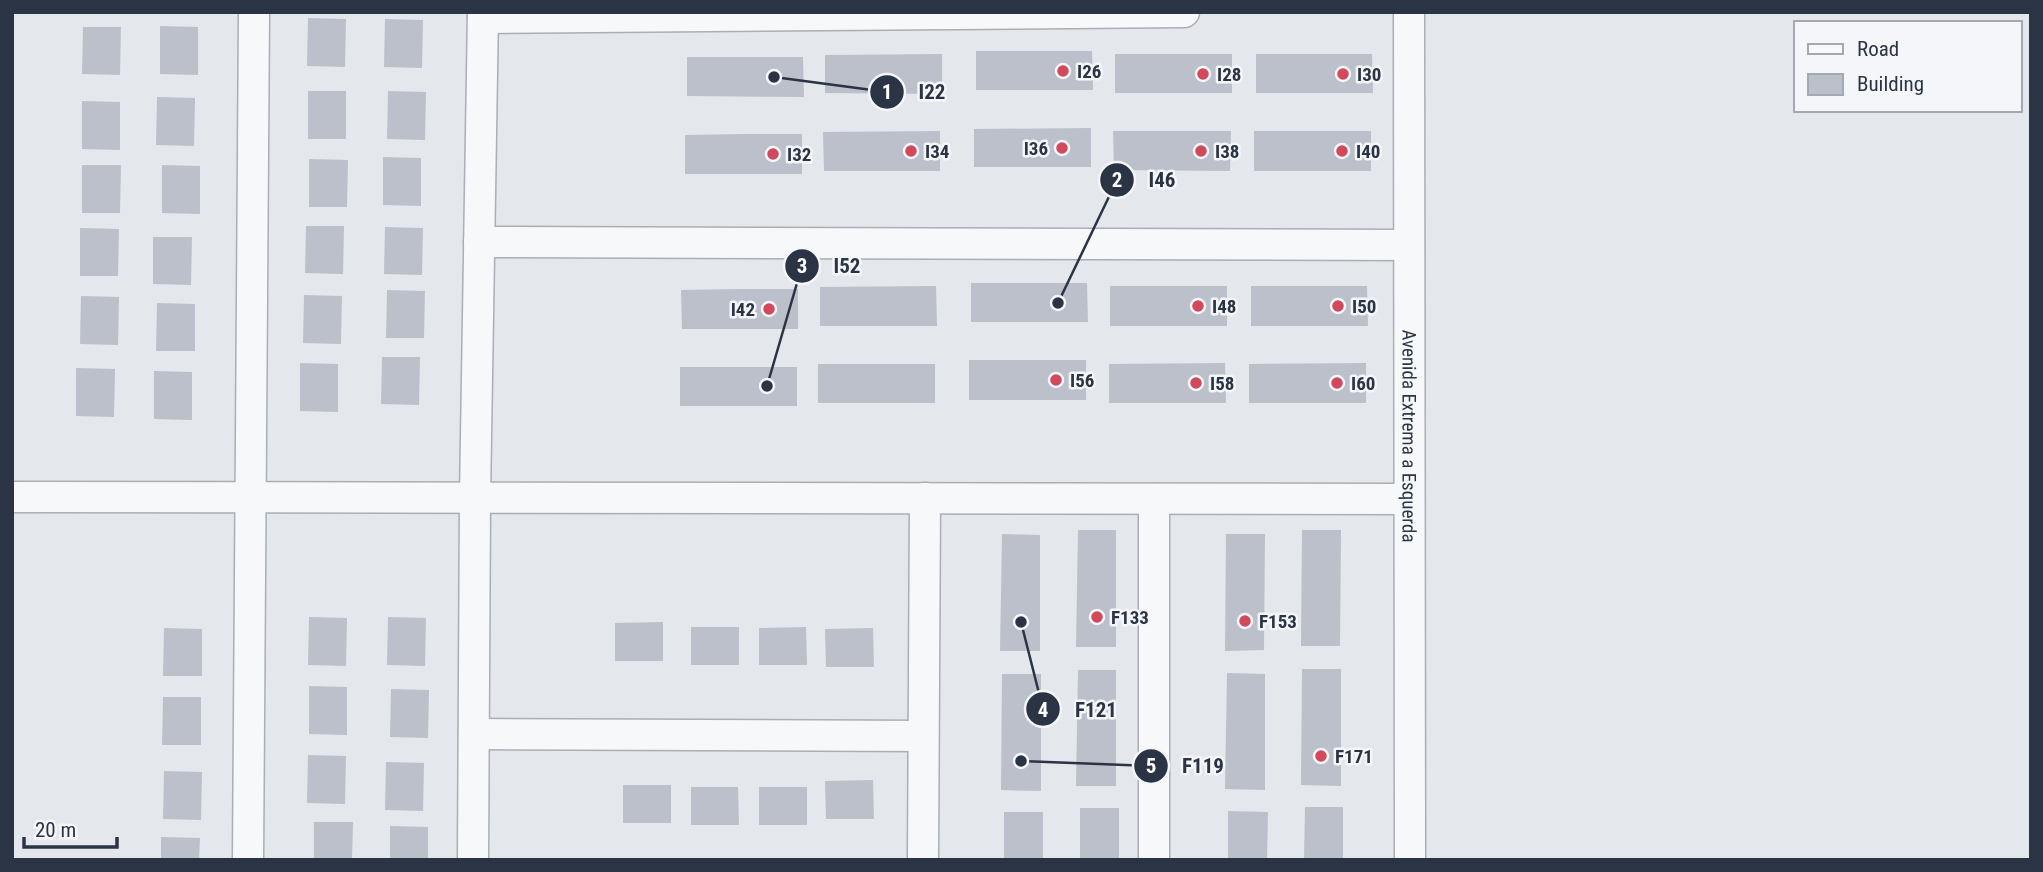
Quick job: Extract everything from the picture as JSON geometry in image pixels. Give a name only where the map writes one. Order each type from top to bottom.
[{"type":"street","points":[[248,860],[254,12]]},
{"type":"street","points":[[473,860],[475,498],[483,15],[1184,12]]},
{"type":"street","name":"Avenida Extrema a Esquerda","points":[[1409,12],[1410,860]]},
{"type":"street","points":[[479,242],[1409,245]]},
{"type":"street","points":[[12,498],[1409,499]]},
{"type":"street","points":[[923,860],[925,498]]},
{"type":"street","points":[[1154,499],[1154,860]]},
{"type":"street","points":[[474,734],[923,736]]},
{"type":"building","points":[[308,18],[346,19],[345,67],[307,66]]},
{"type":"building","points":[[385,19],[423,20],[422,68],[384,67]]},
{"type":"building","points":[[160,26],[198,27],[198,75],[160,74]]},
{"type":"building","points":[[83,27],[121,27],[120,75],[82,74]]},
{"type":"building","points":[[976,51],[1092,51],[1093,90],[976,90]]},
{"type":"building","points":[[942,54],[942,94],[825,93],[825,55]]},
{"type":"building","points":[[1115,54],[1232,54],[1232,93],[1115,93]]},
{"type":"building","points":[[1256,54],[1372,54],[1373,93],[1256,93]]},
{"type":"building","points":[[687,57],[803,57],[804,97],[687,96]]},
{"type":"building","points":[[308,91],[346,91],[346,139],[308,139]]},
{"type":"building","points":[[388,91],[426,92],[425,140],[387,139]]},
{"type":"building","points":[[157,97],[195,98],[194,146],[156,145]]},
{"type":"building","points":[[82,101],[120,102],[120,150],[82,149]]},
{"type":"building","points":[[1091,128],[1091,167],[974,167],[974,129]]},
{"type":"building","points":[[940,131],[940,171],[824,171],[823,132]]},
{"type":"building","points":[[1113,131],[1231,131],[1230,171],[1114,170]]},
{"type":"building","points":[[1254,131],[1371,131],[1371,171],[1254,171]]},
{"type":"building","points":[[802,134],[802,174],[685,174],[685,135]]},
{"type":"building","points":[[383,157],[421,158],[421,206],[383,205]]},
{"type":"building","points":[[309,159],[348,160],[347,207],[309,207]]},
{"type":"building","points":[[82,165],[121,165],[120,213],[82,213]]},
{"type":"building","points":[[162,165],[200,166],[200,214],[162,213]]},
{"type":"building","points":[[306,226],[344,226],[343,274],[305,273]]},
{"type":"building","points":[[385,227],[423,228],[422,275],[384,274]]},
{"type":"building","points":[[80,228],[119,229],[118,276],[80,276]]},
{"type":"building","points":[[153,237],[192,237],[191,285],[153,284]]},
{"type":"building","points":[[971,283],[1087,283],[1088,322],[971,322]]},
{"type":"building","points":[[936,286],[937,326],[820,326],[820,287]]},
{"type":"building","points":[[1110,286],[1227,286],[1227,326],[1110,326]]},
{"type":"building","points":[[1251,286],[1367,286],[1368,326],[1251,326]]},
{"type":"building","points":[[798,289],[798,329],[682,329],[681,290]]},
{"type":"building","points":[[387,290],[425,291],[424,338],[386,338]]},
{"type":"building","points":[[304,295],[342,296],[341,344],[303,343]]},
{"type":"building","points":[[81,296],[119,297],[118,345],[80,344]]},
{"type":"building","points":[[157,303],[195,304],[195,351],[156,351]]},
{"type":"building","points":[[382,357],[420,357],[419,405],[381,404]]},
{"type":"building","points":[[969,360],[1086,360],[1086,400],[969,400]]},
{"type":"building","points":[[300,363],[338,364],[338,412],[300,411]]},
{"type":"building","points":[[1225,363],[1226,403],[1109,403],[1109,364]]},
{"type":"building","points":[[1366,363],[1366,403],[1249,403],[1249,364]]},
{"type":"building","points":[[818,364],[935,364],[935,403],[818,403]]},
{"type":"building","points":[[680,367],[797,367],[797,406],[680,406]]},
{"type":"building","points":[[76,368],[115,369],[114,417],[76,416]]},
{"type":"building","points":[[154,371],[192,372],[192,420],[154,419]]},
{"type":"building","points":[[1078,530],[1116,530],[1116,647],[1076,647]]},
{"type":"building","points":[[1302,530],[1341,530],[1340,646],[1301,646]]},
{"type":"building","points":[[1002,534],[1040,535],[1040,651],[1000,651]]},
{"type":"building","points":[[1226,534],[1265,534],[1264,650],[1225,651]]},
{"type":"building","points":[[309,617],[347,618],[346,666],[308,665]]},
{"type":"building","points":[[388,617],[426,618],[425,666],[387,665]]},
{"type":"building","points":[[663,622],[663,661],[615,661],[615,623]]},
{"type":"building","points":[[691,627],[739,627],[739,665],[691,665]]},
{"type":"building","points":[[806,627],[807,665],[759,665],[759,628]]},
{"type":"building","points":[[164,628],[202,629],[202,676],[163,676]]},
{"type":"building","points":[[873,628],[874,667],[826,667],[825,629]]},
{"type":"building","points":[[1302,669],[1341,669],[1341,786],[1301,785]]},
{"type":"building","points":[[1078,670],[1116,670],[1116,786],[1076,786]]},
{"type":"building","points":[[1227,673],[1265,674],[1265,790],[1225,789]]},
{"type":"building","points":[[1002,674],[1041,674],[1041,791],[1001,790]]},
{"type":"building","points":[[309,686],[347,687],[347,735],[309,734]]},
{"type":"building","points":[[391,689],[429,690],[428,738],[390,737]]},
{"type":"building","points":[[163,697],[201,697],[201,745],[162,745]]},
{"type":"building","points":[[308,755],[346,756],[345,804],[307,803]]},
{"type":"building","points":[[386,762],[424,763],[423,811],[385,810]]},
{"type":"building","points":[[164,771],[202,772],[201,820],[163,819]]},
{"type":"building","points":[[873,780],[874,819],[826,819],[825,781]]},
{"type":"building","points":[[623,785],[671,785],[671,823],[623,823]]},
{"type":"building","points":[[691,787],[738,787],[739,825],[691,825]]},
{"type":"building","points":[[759,787],[807,787],[807,825],[759,825]]},
{"type":"building","points":[[1305,807],[1343,807],[1343,860],[1304,860]]},
{"type":"building","points":[[1080,808],[1119,808],[1119,860],[1080,860]]},
{"type":"building","points":[[1228,811],[1268,812],[1267,860],[1228,860]]},
{"type":"building","points":[[1004,812],[1043,812],[1043,860],[1004,860]]},
{"type":"building","points":[[314,822],[353,822],[352,860],[314,860]]},
{"type":"building","points":[[390,826],[428,827],[428,860],[390,860]]},
{"type":"building","points":[[161,837],[200,838],[199,860],[161,860]]},
{"type":"place","name":"I26","points":[[1063,71]]},
{"type":"place","name":"I28","points":[[1203,74]]},
{"type":"place","name":"I30","points":[[1343,74]]},
{"type":"place","name":"I22","points":[[774,77]]},
{"type":"place","name":"I36","points":[[1062,148]]},
{"type":"place","name":"I34","points":[[911,151]]},
{"type":"place","name":"I38","points":[[1201,151]]},
{"type":"place","name":"I40","points":[[1342,151]]},
{"type":"place","name":"I32","points":[[773,154]]},
{"type":"place","name":"I46","points":[[1058,303]]},
{"type":"place","name":"I48","points":[[1198,306]]},
{"type":"place","name":"I50","points":[[1338,306]]},
{"type":"place","name":"I42","points":[[769,309]]},
{"type":"place","name":"I56","points":[[1056,380]]},
{"type":"place","name":"I58","points":[[1196,383]]},
{"type":"place","name":"I60","points":[[1337,383]]},
{"type":"place","name":"I52","points":[[767,386]]},
{"type":"place","name":"F133","points":[[1097,617]]},
{"type":"place","name":"F153","points":[[1245,621]]},
{"type":"place","name":"F121","points":[[1021,622]]},
{"type":"place","name":"F171","points":[[1321,756]]},
{"type":"place","name":"F119","points":[[1021,761]]}]
